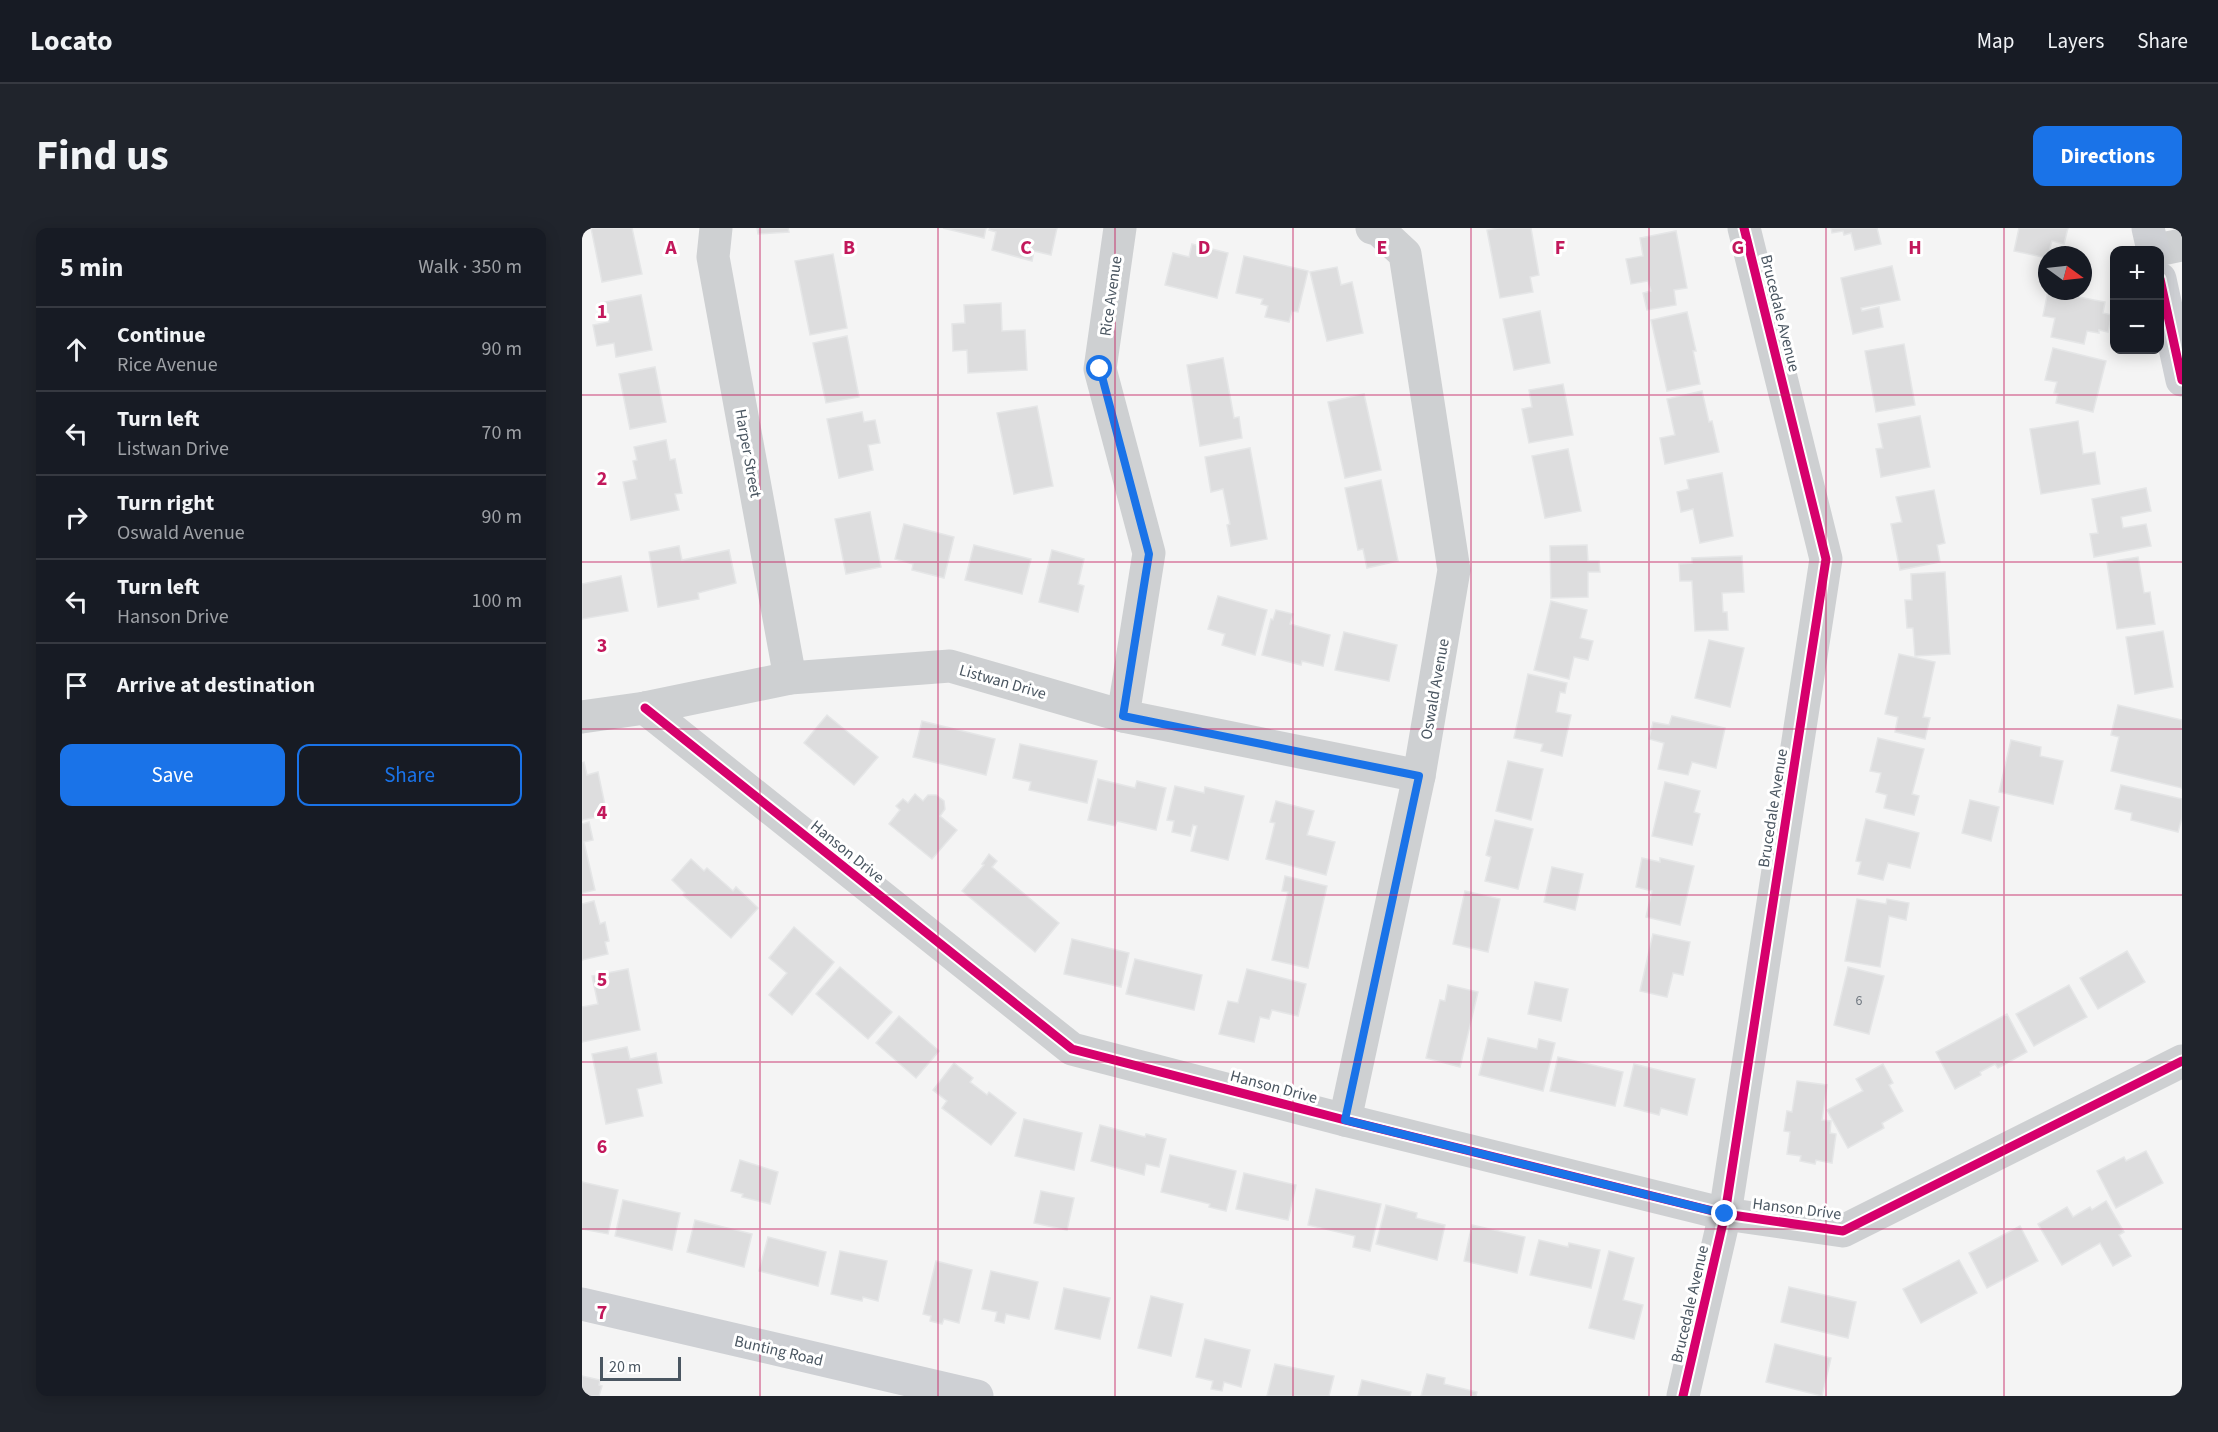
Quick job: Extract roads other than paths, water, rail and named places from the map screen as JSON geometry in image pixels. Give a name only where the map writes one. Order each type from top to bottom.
[{"type":"main road","points":[[2148,228],[2154,246]]},
{"type":"main road","points":[[2164,297],[2182,380]]},
{"type":"main road","name":"Bunting Road","points":[[582,1304],[976,1396]]},
{"type":"street","name":"Harper Street","points":[[716,228],[713,256],[790,678]]},
{"type":"street","name":"Rice Avenue","points":[[1120,228],[1100,369],[1149,554],[1123,716]]},
{"type":"street","name":"Oswald Avenue","points":[[1345,1120],[1419,776],[1454,570],[1405,254],[1378,230],[1371,228]]},
{"type":"street","name":"Brucedale Avenue","points":[[1683,1396],[1725,1214],[1826,559],[1744,228]]},
{"type":"street","points":[[2164,248],[2182,245]]},
{"type":"street","name":"Listwan Drive","points":[[582,717],[645,708],[790,678],[950,666],[1123,716],[1419,776]]},
{"type":"street","name":"Hanson Drive","points":[[645,708],[1072,1049],[1345,1120],[1725,1214],[1843,1231],[2182,1061]]}]
